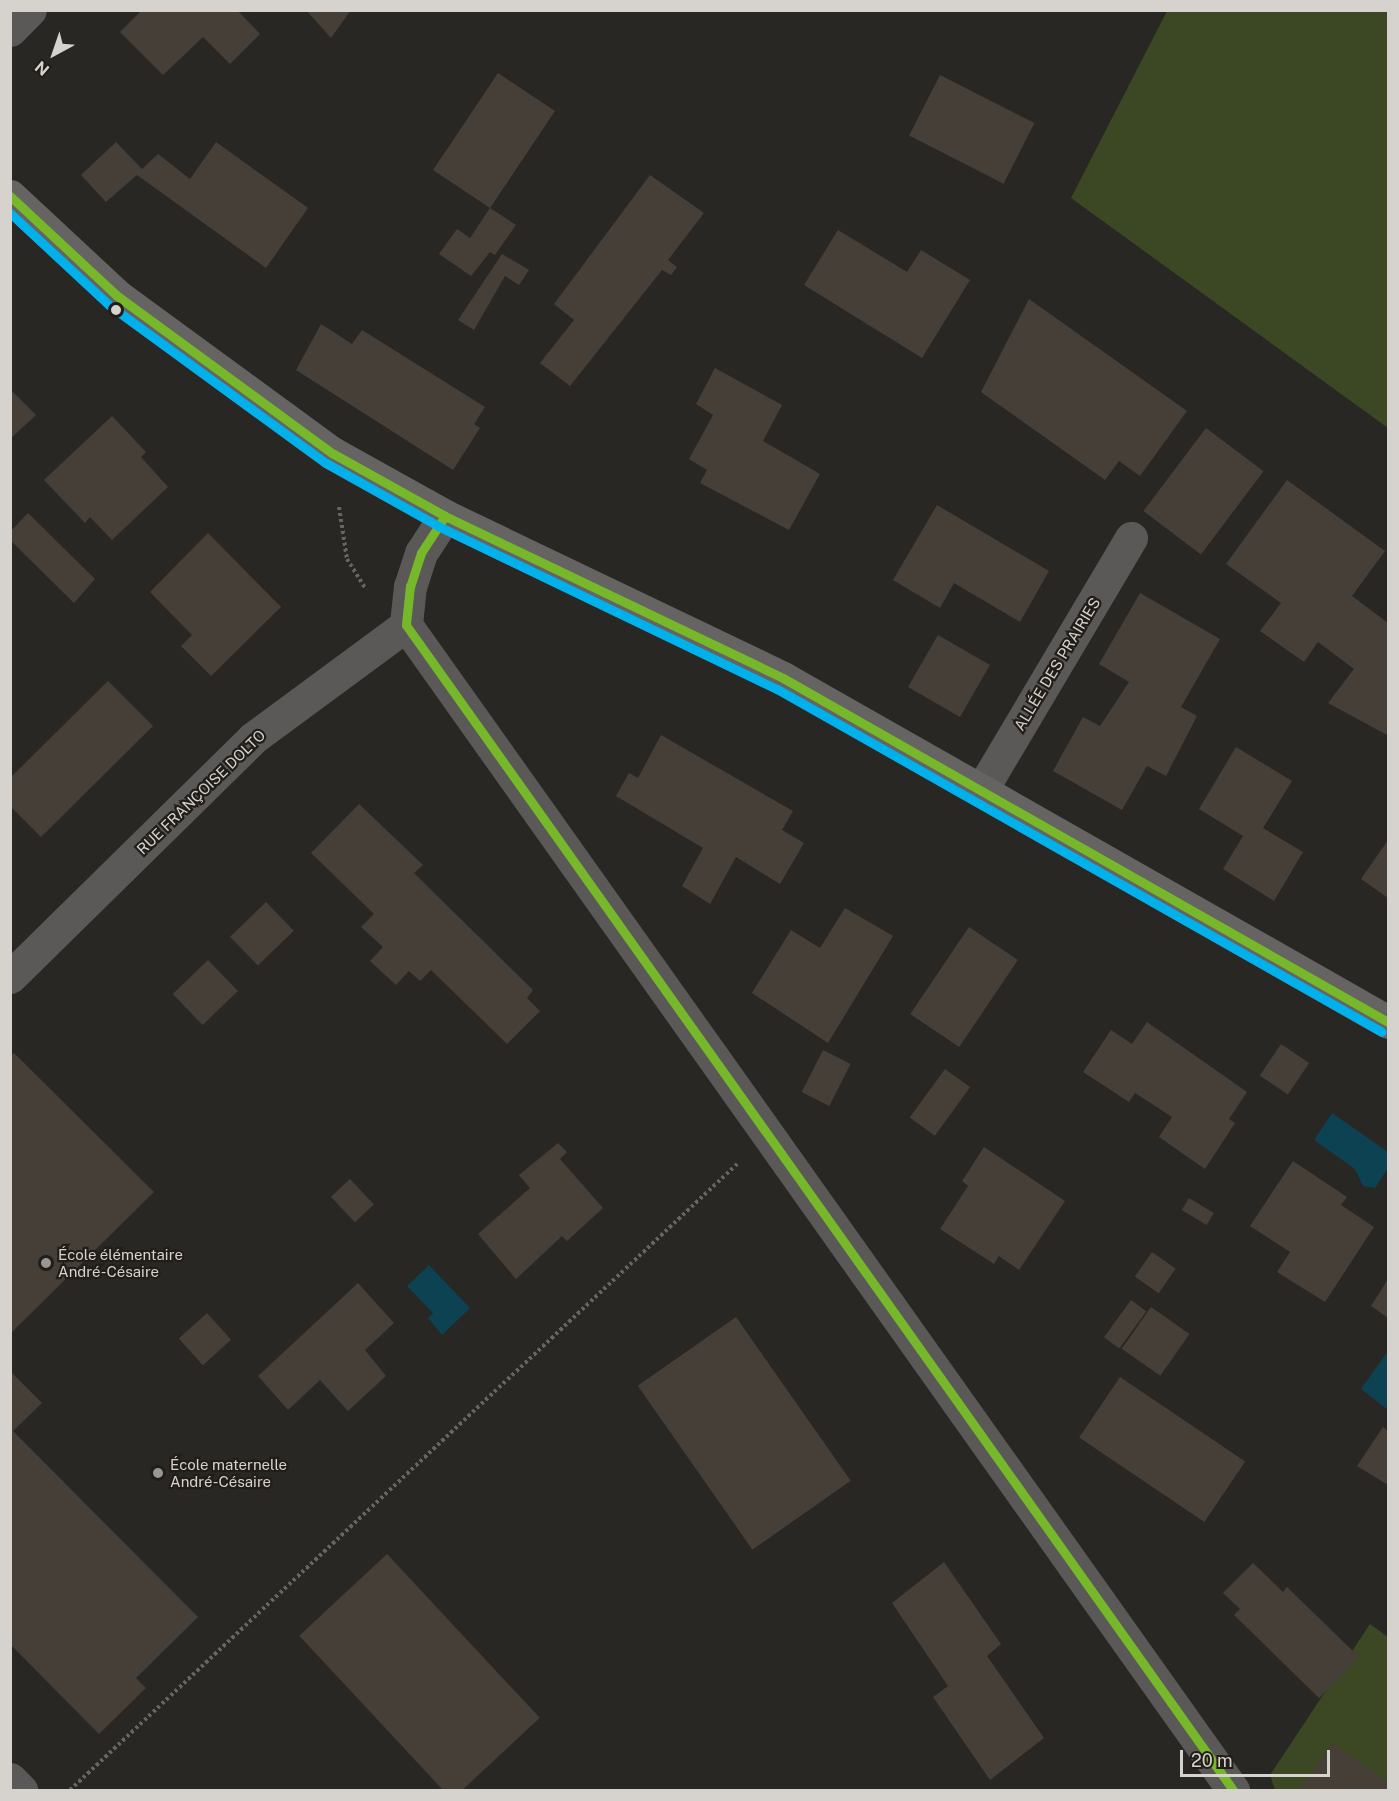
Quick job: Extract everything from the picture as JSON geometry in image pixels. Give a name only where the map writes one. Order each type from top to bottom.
[{"type":"street","points":[[10,30],[30,10]]},
{"type":"street","points":[[10,196],[125,302],[332,453],[445,516],[783,678],[1389,1022]]},
{"type":"street","points":[[445,516],[421,554],[410,586],[406,625],[1233,1791]]},
{"type":"street","name":"ALLÉE DES PRAIRIES","points":[[982,789],[1131,538]]},
{"type":"street","name":"RUE FRANÇOISE DOLTO","points":[[10,978],[253,738],[406,625]]},
{"type":"street","points":[[10,1779],[21,1791]]},
{"type":"path","points":[[332,453],[347,559],[374,603],[406,625]]},
{"type":"path","points":[[70,1791],[768,1135]]},
{"type":"green space","points":[[1167,11],[1388,11],[1388,428],[1071,198]]},
{"type":"green space","points":[[1370,1624],[1388,1637],[1388,1790],[1275,1790],[1270,1775]]},
{"type":"water","points":[[1332,1113],[1388,1152],[1388,1168],[1375,1188],[1363,1186],[1355,1169],[1314,1140]]},
{"type":"water","points":[[429,1265],[470,1308],[442,1335],[428,1318],[433,1313],[407,1286]]},
{"type":"water","points":[[1388,1351],[1388,1410],[1361,1389]]},
{"type":"building","points":[[142,10],[237,10],[260,34],[230,64],[203,37],[163,75],[120,32]]},
{"type":"building","points":[[306,10],[351,10],[331,38]]},
{"type":"building","points":[[498,73],[555,111],[490,208],[433,170]]},
{"type":"building","points":[[940,75],[1034,123],[1004,184],[909,136]]},
{"type":"building","points":[[116,142],[142,169],[158,154],[190,179],[216,142],[308,208],[266,268],[137,175],[106,202],[81,175]]},
{"type":"building","points":[[650,175],[704,213],[668,260],[677,267],[671,275],[662,270],[570,386],[540,363],[574,320],[554,304]]},
{"type":"building","points":[[490,208],[516,225],[495,255],[490,252],[471,276],[439,254],[457,229],[470,238]]},
{"type":"building","points":[[838,230],[907,272],[921,250],[970,280],[922,358],[804,285]]},
{"type":"building","points":[[502,254],[529,270],[519,285],[505,276],[474,330],[458,320]]},
{"type":"building","points":[[1029,299],[1187,411],[1140,476],[1119,461],[1105,480],[981,392]]},
{"type":"building","points":[[321,324],[352,344],[362,330],[485,407],[474,424],[480,428],[453,470],[296,370]]},
{"type":"building","points":[[715,368],[782,405],[763,441],[820,474],[789,530],[700,483],[707,470],[689,459],[713,415],[696,404]]},
{"type":"building","points":[[10,389],[36,415],[10,439]]},
{"type":"building","points":[[112,416],[146,452],[141,457],[168,487],[112,540],[90,517],[85,523],[44,480]]},
{"type":"building","points":[[1206,428],[1264,471],[1201,554],[1143,511]]},
{"type":"building","points":[[1287,480],[1385,551],[1352,596],[1388,623],[1387,735],[1328,703],[1354,669],[1318,642],[1304,662],[1260,631],[1281,603],[1226,564]]},
{"type":"building","points":[[937,505],[1049,571],[1020,622],[954,583],[940,608],[893,580]]},
{"type":"building","points":[[28,513],[95,579],[74,603],[10,540],[10,532]]},
{"type":"building","points":[[208,533],[281,607],[211,676],[181,646],[192,635],[150,592]]},
{"type":"building","points":[[1140,593],[1220,639],[1181,707],[1197,716],[1166,776],[1147,766],[1122,810],[1053,771],[1083,717],[1100,726],[1129,682],[1099,664]]},
{"type":"building","points":[[938,635],[990,665],[960,717],[908,687]]},
{"type":"building","points":[[108,681],[153,726],[41,837],[10,806],[10,778]]},
{"type":"building","points":[[661,735],[793,811],[782,830],[804,843],[780,884],[736,857],[710,904],[682,886],[703,848],[616,796],[629,773],[638,778]]},
{"type":"building","points":[[1236,747],[1292,781],[1263,828],[1303,852],[1274,901],[1223,869],[1243,836],[1199,809]]},
{"type":"building","points":[[359,804],[423,865],[414,873],[533,990],[527,998],[540,1011],[507,1044],[431,970],[420,981],[409,971],[396,985],[370,961],[383,947],[361,927],[374,914],[311,853]]},
{"type":"building","points":[[1388,840],[1388,898],[1361,879]]},
{"type":"building","points":[[266,902],[294,931],[258,966],[230,937]]},
{"type":"building","points":[[845,908],[893,936],[828,1043],[752,993],[791,930],[820,948]]},
{"type":"building","points":[[969,927],[1018,960],[959,1047],[910,1014]]},
{"type":"building","points":[[208,960],[238,991],[203,1025],[173,994]]},
{"type":"building","points":[[1147,1022],[1247,1092],[1229,1119],[1235,1123],[1205,1169],[1159,1137],[1172,1117],[1135,1093],[1129,1102],[1083,1072],[1111,1030],[1132,1044]]},
{"type":"building","points":[[1281,1044],[1309,1063],[1288,1095],[1260,1076]]},
{"type":"building","points":[[823,1050],[851,1064],[829,1106],[802,1092]]},
{"type":"building","name":"École élémentaire André-Césaire","points":[[14,1053],[154,1192],[10,1334],[10,1056]]},
{"type":"building","points":[[945,1069],[970,1087],[935,1136],[910,1118]]},
{"type":"building","points":[[558,1143],[567,1152],[560,1159],[603,1208],[567,1241],[562,1236],[516,1279],[478,1234],[530,1188],[519,1175]]},
{"type":"building","points":[[984,1147],[1065,1201],[1019,1270],[999,1256],[994,1264],[940,1229],[968,1186],[962,1181]]},
{"type":"building","points":[[1293,1161],[1347,1197],[1341,1205],[1374,1227],[1325,1302],[1277,1272],[1290,1252],[1250,1226]]},
{"type":"building","points":[[350,1179],[374,1205],[355,1222],[331,1197]]},
{"type":"building","points":[[1189,1198],[1214,1213],[1207,1225],[1182,1210]]},
{"type":"building","points":[[1152,1252],[1176,1269],[1159,1293],[1135,1277]]},
{"type":"building","points":[[1388,1279],[1388,1318],[1371,1306]]},
{"type":"building","points":[[358,1283],[394,1323],[365,1350],[386,1376],[348,1411],[320,1380],[288,1410],[258,1376]]},
{"type":"building","points":[[1131,1300],[1146,1311],[1119,1348],[1104,1337]]},
{"type":"building","points":[[1151,1307],[1190,1334],[1160,1376],[1122,1349]]},
{"type":"building","points":[[207,1313],[231,1340],[203,1365],[179,1338]]},
{"type":"building","points":[[736,1317],[851,1481],[752,1550],[638,1386]]},
{"type":"building","points":[[10,1371],[42,1403],[13,1431],[198,1617],[136,1678],[146,1688],[99,1734],[10,1644]]},
{"type":"building","points":[[1120,1377],[1245,1461],[1204,1522],[1079,1438]]},
{"type":"building","points":[[1383,1427],[1388,1431],[1388,1485],[1357,1466]]},
{"type":"building","points":[[387,1554],[540,1718],[462,1790],[443,1790],[299,1636]]},
{"type":"building","points":[[944,1562],[1001,1644],[987,1656],[1044,1738],[990,1780],[933,1697],[948,1686],[892,1603]]},
{"type":"building","points":[[1253,1563],[1283,1592],[1287,1587],[1359,1657],[1319,1698],[1234,1615],[1240,1609],[1223,1593]]},
{"type":"building","points":[[1333,1743],[1388,1783],[1388,1790],[1299,1790]]},
{"type":"transit line","points":[[10,196],[116,295],[332,453],[445,516],[783,678],[1388,1022]]},
{"type":"transit line","points":[[10,213],[109,305],[326,463],[440,527],[777,689],[1382,1032]]},
{"type":"transit line","points":[[445,516],[421,553],[410,586],[406,625],[1233,1790]]},
{"type":"place","name":"École élémentaire André-Césaire","points":[[46,1263]]},
{"type":"place","name":"École maternelle André-Césaire","points":[[158,1473]]}]
